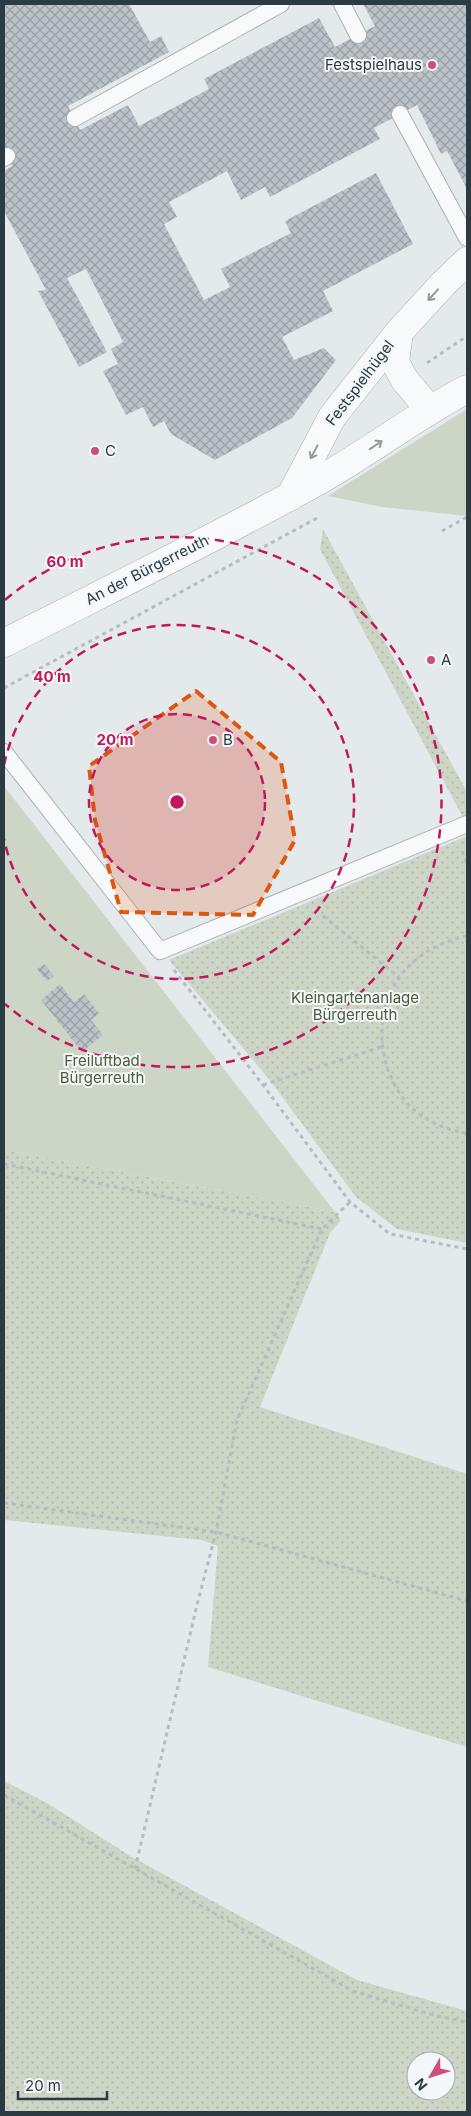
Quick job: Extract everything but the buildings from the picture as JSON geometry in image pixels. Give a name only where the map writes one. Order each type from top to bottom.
[{"type":"street","name":"Festspielhügel","points":[[290,497],[332,417],[400,332],[444,283],[467,261]]},
{"type":"street","points":[[400,332],[395,362],[404,379],[429,409]]},
{"type":"street","points":[[290,497],[342,468],[429,409],[467,389]]},
{"type":"street","name":"An der Bürgerreuth","points":[[4,643],[290,497]]},
{"type":"lane","points":[[74,118],[281,4]]},
{"type":"lane","points":[[342,4],[358,35]]},
{"type":"lane","points":[[400,114],[467,238]]},
{"type":"lane","points":[[4,752],[160,951],[467,824]]},
{"type":"path","points":[[404,379],[467,336]]},
{"type":"path","points":[[442,531],[467,517]]},
{"type":"path","points":[[4,688],[318,518]]},
{"type":"path","points":[[323,916],[399,977]]},
{"type":"path","points":[[467,936],[440,944],[418,958],[399,977],[387,999],[382,1023],[381,1047],[391,1080],[411,1108],[440,1127],[467,1134]]},
{"type":"path","points":[[160,951],[350,1202],[390,1234],[467,1249]]},
{"type":"path","points":[[263,1085],[381,1047]]},
{"type":"path","points":[[4,1164],[322,1229]]},
{"type":"path","points":[[135,1869],[192,1624],[216,1532],[237,1420],[322,1229],[350,1202]]},
{"type":"path","points":[[4,1503],[216,1532],[467,1601]]},
{"type":"path","points":[[4,1795],[353,1991],[429,2014],[467,2022]]},
{"type":"highlighted area","points":[[196,691],[281,762],[295,840],[253,915],[121,912],[95,820],[89,766]]},
{"type":"green space","points":[[467,409],[467,516],[382,507],[328,496]]},
{"type":"green space","points":[[323,529],[467,792],[467,825],[320,549]]},
{"type":"green space","name":"Freiluftbad Bürgerreuth","points":[[4,786],[335,1212],[4,1150]]},
{"type":"green space","name":"Kleingartenanlage Bürgerreuth","points":[[467,836],[467,1243],[397,1229],[356,1197],[269,1079],[169,960]]},
{"type":"green space","points":[[4,1150],[335,1212],[341,1220],[330,1233],[260,1407],[467,1474],[467,1747],[208,1667],[218,1546],[202,1540],[4,1520]]},
{"type":"green space","points":[[4,1781],[47,1803],[132,1857],[357,1980],[467,2011],[467,2112],[4,2112]]},
{"type":"place","name":"Festspielhaus","points":[[432,65]]},
{"type":"place","name":"C","points":[[95,451]]},
{"type":"place","name":"A","points":[[431,660]]},
{"type":"place","name":"B","points":[[213,740]]}]
